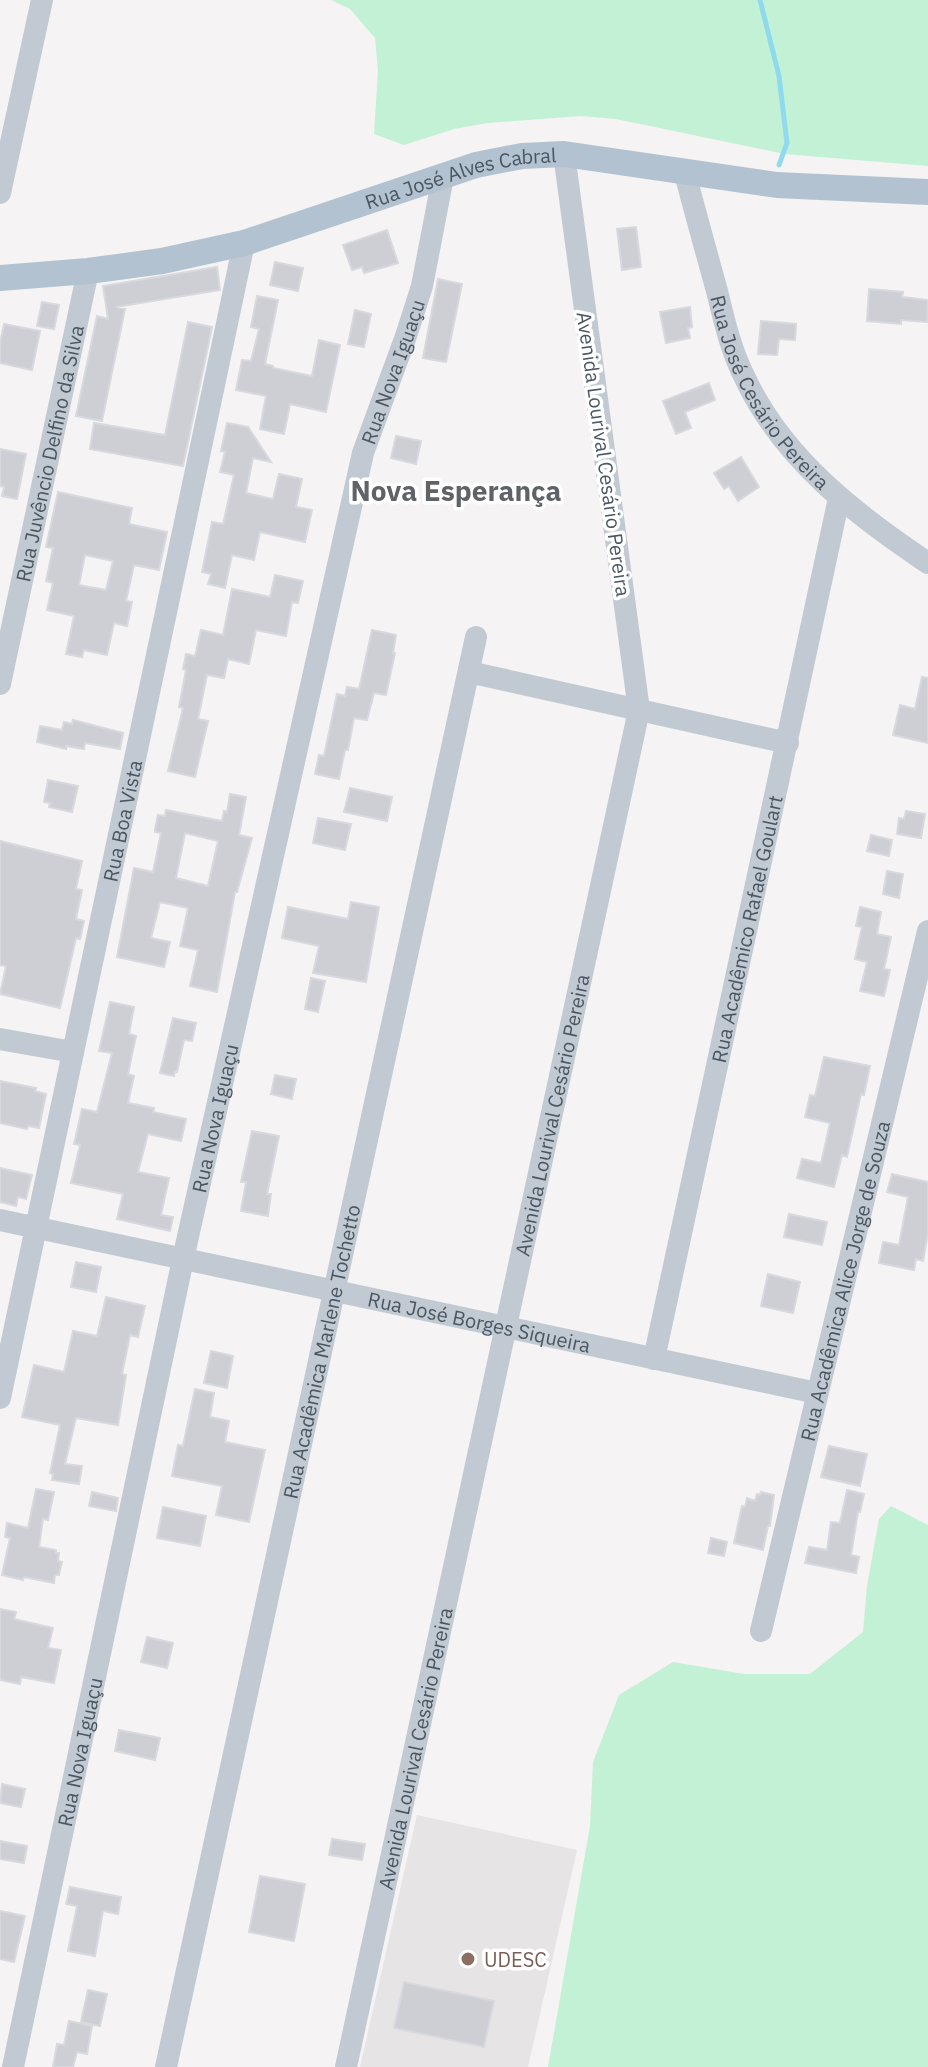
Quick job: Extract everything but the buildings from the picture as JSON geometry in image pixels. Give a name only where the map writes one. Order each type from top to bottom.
[{"type":"main road","name":"Rua José Alves Cabral","points":[[0,278],[162,261],[244,243],[476,165],[522,156],[564,154],[777,185],[928,192]]},
{"type":"street","points":[[0,193],[42,0]]},
{"type":"street","name":"Avenida Lourival Cesário Pereira","points":[[346,2067],[639,710],[564,154]]},
{"type":"street","name":"Rua José Cesário Pereira","points":[[685,173],[730,342],[761,408],[810,470],[839,498],[928,563]]},
{"type":"street","name":"Rua Nova Iguaçu","points":[[13,2067],[183,1259],[363,453],[422,286],[443,177]]},
{"type":"street","name":"Rua Boa Vista","points":[[0,1398],[244,243]]},
{"type":"street","name":"Rua Juvêncio Delfino da Silva","points":[[0,684],[88,271]]},
{"type":"street","name":"Rua Acadêmico Rafael Goulart","points":[[654,1359],[839,498]]},
{"type":"street","name":"Rua Acadêmica Marlene Tochetto","points":[[166,2067],[476,637]]},
{"type":"street","points":[[469,672],[788,743]]},
{"type":"street","name":"Rua Acadêmica Alice Jorge de Souza","points":[[761,1631],[928,931]]},
{"type":"street","points":[[0,1039],[73,1052]]},
{"type":"street","name":"Rua José Borges Siqueira","points":[[0,1220],[817,1393]]},
{"type":"shaded area","name":"UDESC","points":[[417,1815],[577,1850],[528,2067],[360,2067]]},
{"type":"green space","points":[[331,0],[928,0],[928,166],[785,154],[616,119],[581,116],[488,123],[454,129],[404,145],[374,134],[378,71],[375,38],[350,9]]},
{"type":"green space","points":[[891,1506],[928,1525],[928,2067],[548,2067],[590,1826],[593,1762],[619,1695],[673,1662],[744,1674],[810,1674],[863,1632],[867,1586],[879,1519]]},
{"type":"waterway","points":[[760,0],[779,76],[787,143],[779,165]]},
{"type":"place","name":"UDESC","points":[[468,1959]]},
{"type":"district","name":"Nova Esperança","points":[[456,490]]}]
